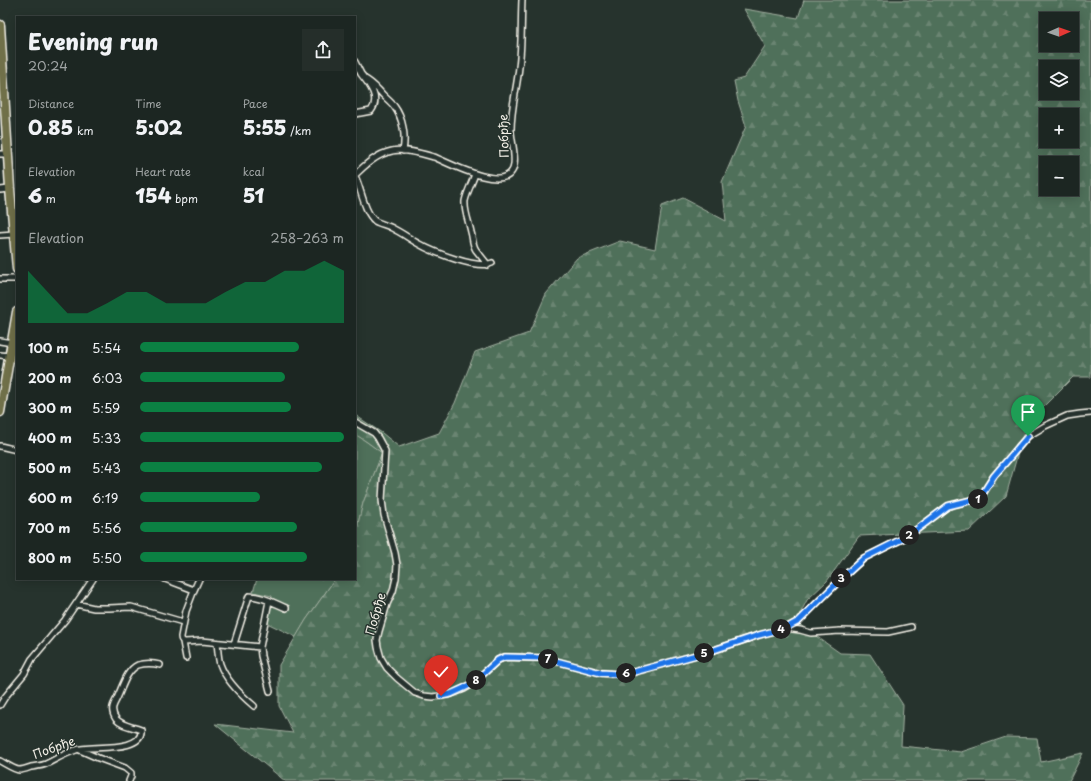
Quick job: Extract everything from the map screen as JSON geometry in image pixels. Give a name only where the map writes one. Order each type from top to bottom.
[{"type":"main road","points":[[0,25],[4,154],[10,189],[16,257]]},
{"type":"main road","points":[[0,412],[2,387],[10,356],[16,318]]},
{"type":"street","name":"Побрђе","points":[[356,175],[363,167],[378,156],[393,150],[403,150],[432,157],[475,174],[493,178],[505,177],[510,174],[515,163],[511,130],[520,66],[522,0]]},
{"type":"street","points":[[356,64],[367,80],[376,99],[376,104],[371,111],[356,114]]},
{"type":"street","points":[[367,80],[373,84],[396,109],[405,135],[403,150]]},
{"type":"street","name":"Побрђе","points":[[356,178],[365,206],[375,220],[436,253],[467,262],[490,264],[476,249],[472,242],[472,232],[467,218],[465,202],[475,174]]},
{"type":"street","points":[[0,190],[10,189]]},
{"type":"street","points":[[0,235],[14,234]]},
{"type":"street","points":[[0,279],[16,279]]},
{"type":"street","points":[[0,341],[12,343]]},
{"type":"street","points":[[0,355],[10,356]]},
{"type":"street","points":[[786,628],[799,621],[864,558],[908,536],[948,506],[980,498],[994,476],[1028,436],[1067,416],[1091,413]]},
{"type":"street","name":"Побрђе","points":[[356,423],[374,434],[385,451],[382,500],[384,515],[397,565],[396,578],[379,631],[377,640],[378,647],[381,658],[387,668],[415,693],[424,696],[441,696],[451,694],[472,684],[498,660],[505,657],[542,658],[601,673],[617,674],[634,672],[711,651],[759,635],[786,628]]},
{"type":"street","points":[[0,446],[16,450]]},
{"type":"street","points":[[0,705],[24,674],[32,658],[65,620],[92,580]]},
{"type":"street","points":[[168,580],[194,590]]},
{"type":"street","points":[[186,658],[181,639],[183,622],[199,580]]},
{"type":"street","points":[[234,644],[249,596],[254,596],[286,608]]},
{"type":"street","points":[[269,601],[260,647],[270,691]]},
{"type":"street","points":[[76,604],[94,608],[131,607],[183,622]]},
{"type":"street","points":[[786,628],[811,633],[840,631],[888,632],[912,626]]},
{"type":"street","points":[[183,642],[202,641],[260,647]]},
{"type":"street","points":[[217,643],[220,663],[225,676],[247,701],[254,706]]},
{"type":"street","name":"Побрђе","points":[[0,761],[18,770],[42,765],[78,749],[127,745],[140,737],[141,730],[124,726],[114,717],[113,707],[130,671],[138,665],[154,663],[160,665]]},
{"type":"street","points":[[78,749],[125,768],[131,776],[129,781]]},
{"type":"green space","points":[[804,0],[1091,0],[1091,377],[1073,377],[1026,424],[1006,496],[969,531],[859,536],[827,581],[807,600],[796,622],[840,653],[870,654],[903,705],[901,746],[961,752],[1006,737],[1037,738],[1041,762],[1083,753],[1069,781],[285,781],[215,724],[293,733],[279,706],[279,665],[306,620],[334,580],[356,580],[356,532],[363,503],[382,453],[356,435],[356,416],[382,433],[399,447],[439,433],[455,403],[475,352],[529,333],[546,294],[577,258],[620,241],[655,249],[662,206],[683,198],[726,221],[722,182],[746,126],[738,101],[734,81],[744,78],[765,46],[744,9],[798,18]]},
{"type":"green space","points":[[356,435],[382,453],[363,503],[356,532]]},
{"type":"green space","points":[[257,580],[334,580],[296,637],[267,623],[272,596],[253,592]]},
{"type":"route","points":[[441,696],[451,694],[472,684],[498,660],[505,657],[542,658],[601,673],[617,674],[634,672],[658,666],[786,628],[799,621],[864,558],[908,536],[948,506],[980,498],[994,476],[1028,436]]}]
